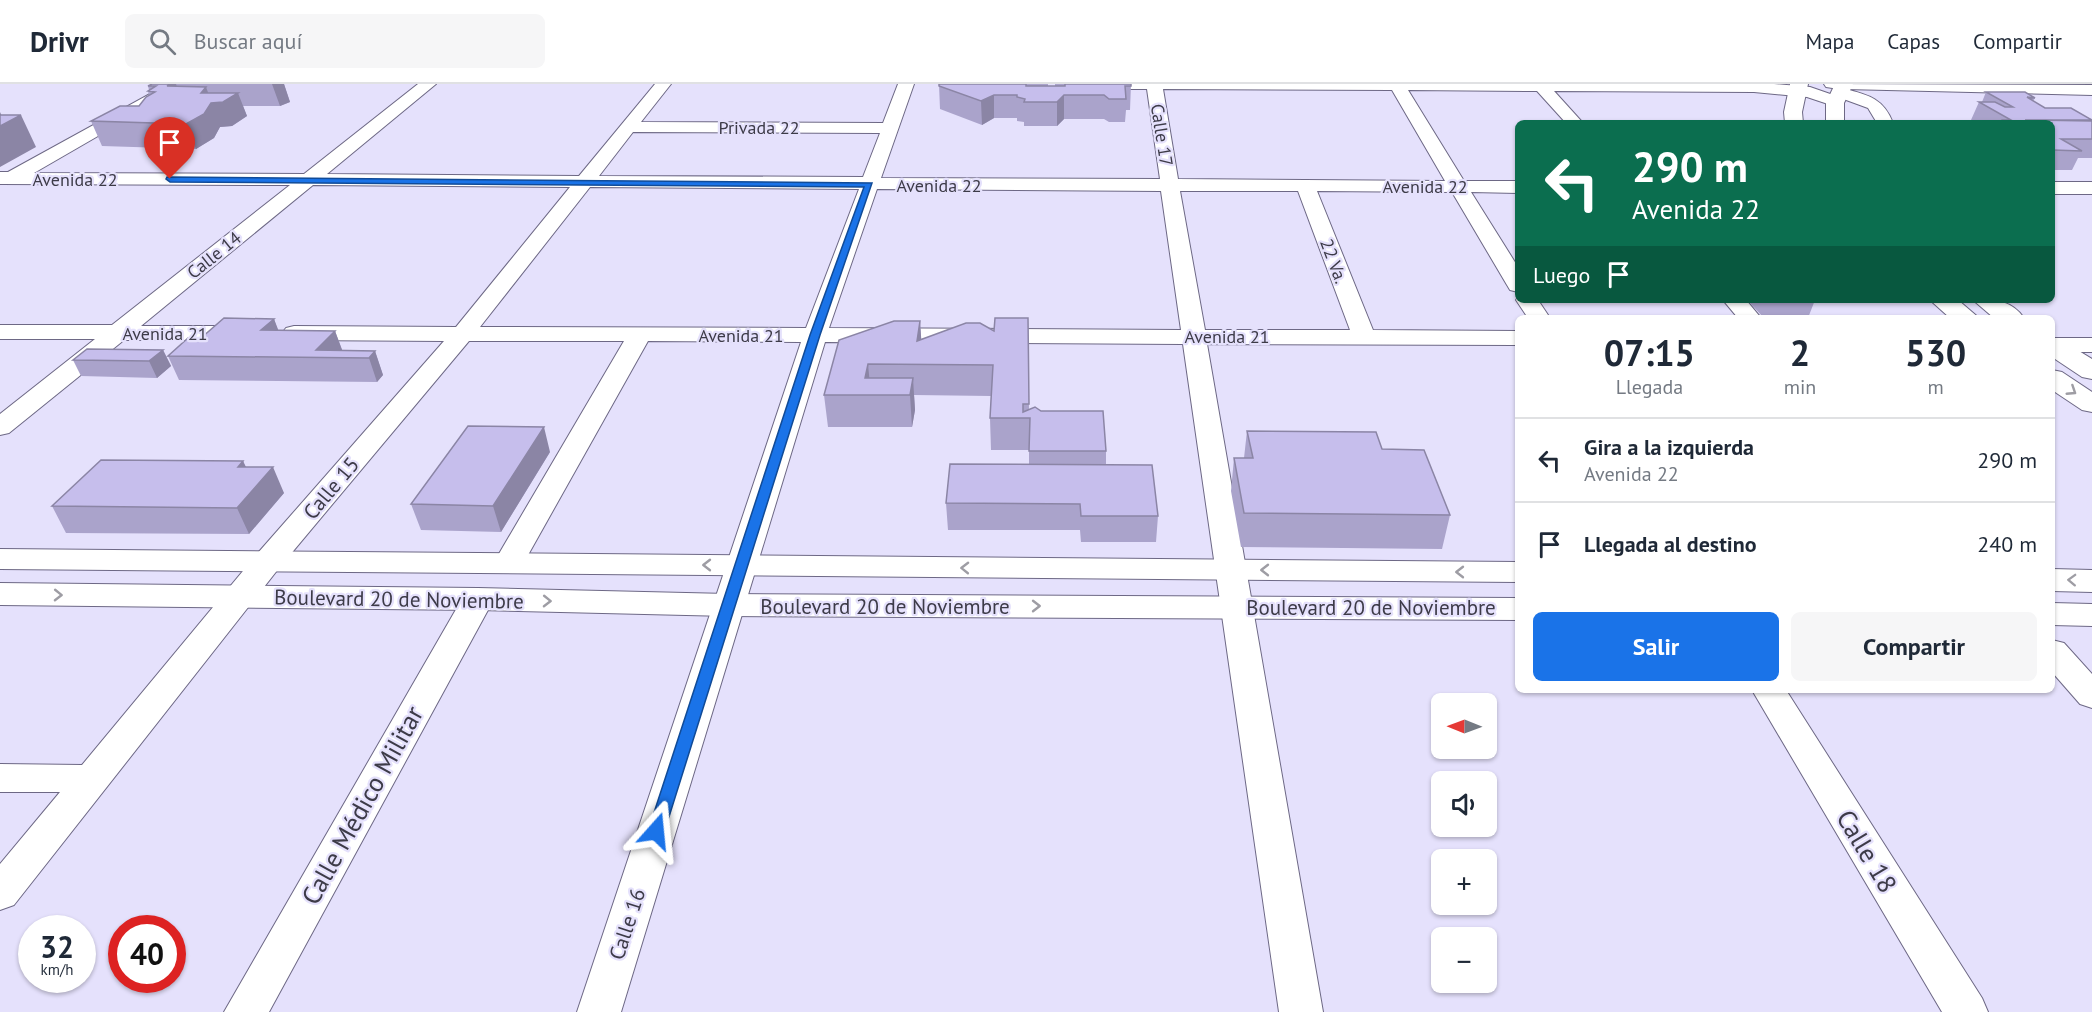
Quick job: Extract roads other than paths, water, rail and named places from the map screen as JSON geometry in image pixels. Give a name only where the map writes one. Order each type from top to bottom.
[{"type":"main road","points":[[1794,120],[1798,87]]},
{"type":"main road","points":[[1834,120],[1833,111],[1838,89]]},
{"type":"main road","points":[[1946,303],[1962,315]]},
{"type":"main road","points":[[1988,303],[2006,315]]},
{"type":"main road","points":[[2055,347],[2092,370]]},
{"type":"main road","points":[[2055,380],[2092,404]]},
{"type":"main road","name":"Boulevard 20 de Noviembre","points":[[0,559],[1515,572]]},
{"type":"main road","points":[[2055,579],[2092,581]]},
{"type":"main road","name":"Boulevard 20 de Noviembre","points":[[0,594],[478,599],[728,605],[1515,609]]},
{"type":"main road","points":[[2055,614],[2092,615]]},
{"type":"street","points":[[3,180],[180,84]]},
{"type":"street","name":"Calle 14","points":[[0,427],[428,84]]},
{"type":"street","name":"Calle 15","points":[[0,893],[268,561],[462,334],[663,84]]},
{"type":"street","name":"Calle 16","points":[[599,1012],[815,335],[906,84]]},
{"type":"street","points":[[1069,84],[1753,86],[1798,87],[1820,94],[1838,89],[2092,90]]},
{"type":"street","name":"Calle 17","points":[[1154,84],[1301,1012]]},
{"type":"street","points":[[1396,85],[1515,280]]},
{"type":"street","points":[[1541,85],[1572,120]]},
{"type":"street","points":[[1838,89],[1875,104],[1881,110],[1884,120]]},
{"type":"street","points":[[2032,89],[2062,105]]},
{"type":"street","name":"Privada 22","points":[[628,127],[889,128]]},
{"type":"street","name":"Avenida 22","points":[[3,180],[1515,187]]},
{"type":"street","name":"22 Va.","points":[[1305,186],[1364,336]]},
{"type":"street","points":[[2055,188],[2092,188]]},
{"type":"street","points":[[1737,303],[1747,315]]},
{"type":"street","name":"Avenida 21","points":[[0,332],[1515,338]]},
{"type":"street","points":[[508,564],[640,334]]},
{"type":"street","points":[[2055,345],[2092,345]]},
{"type":"street","name":"Calle Médico Militar","points":[[246,1012],[478,599]]},
{"type":"street","points":[[2055,654],[2092,696]]},
{"type":"street","name":"Calle 18","points":[[1771,693],[1966,1012]]},
{"type":"street","points":[[0,778],[94,779]]}]
